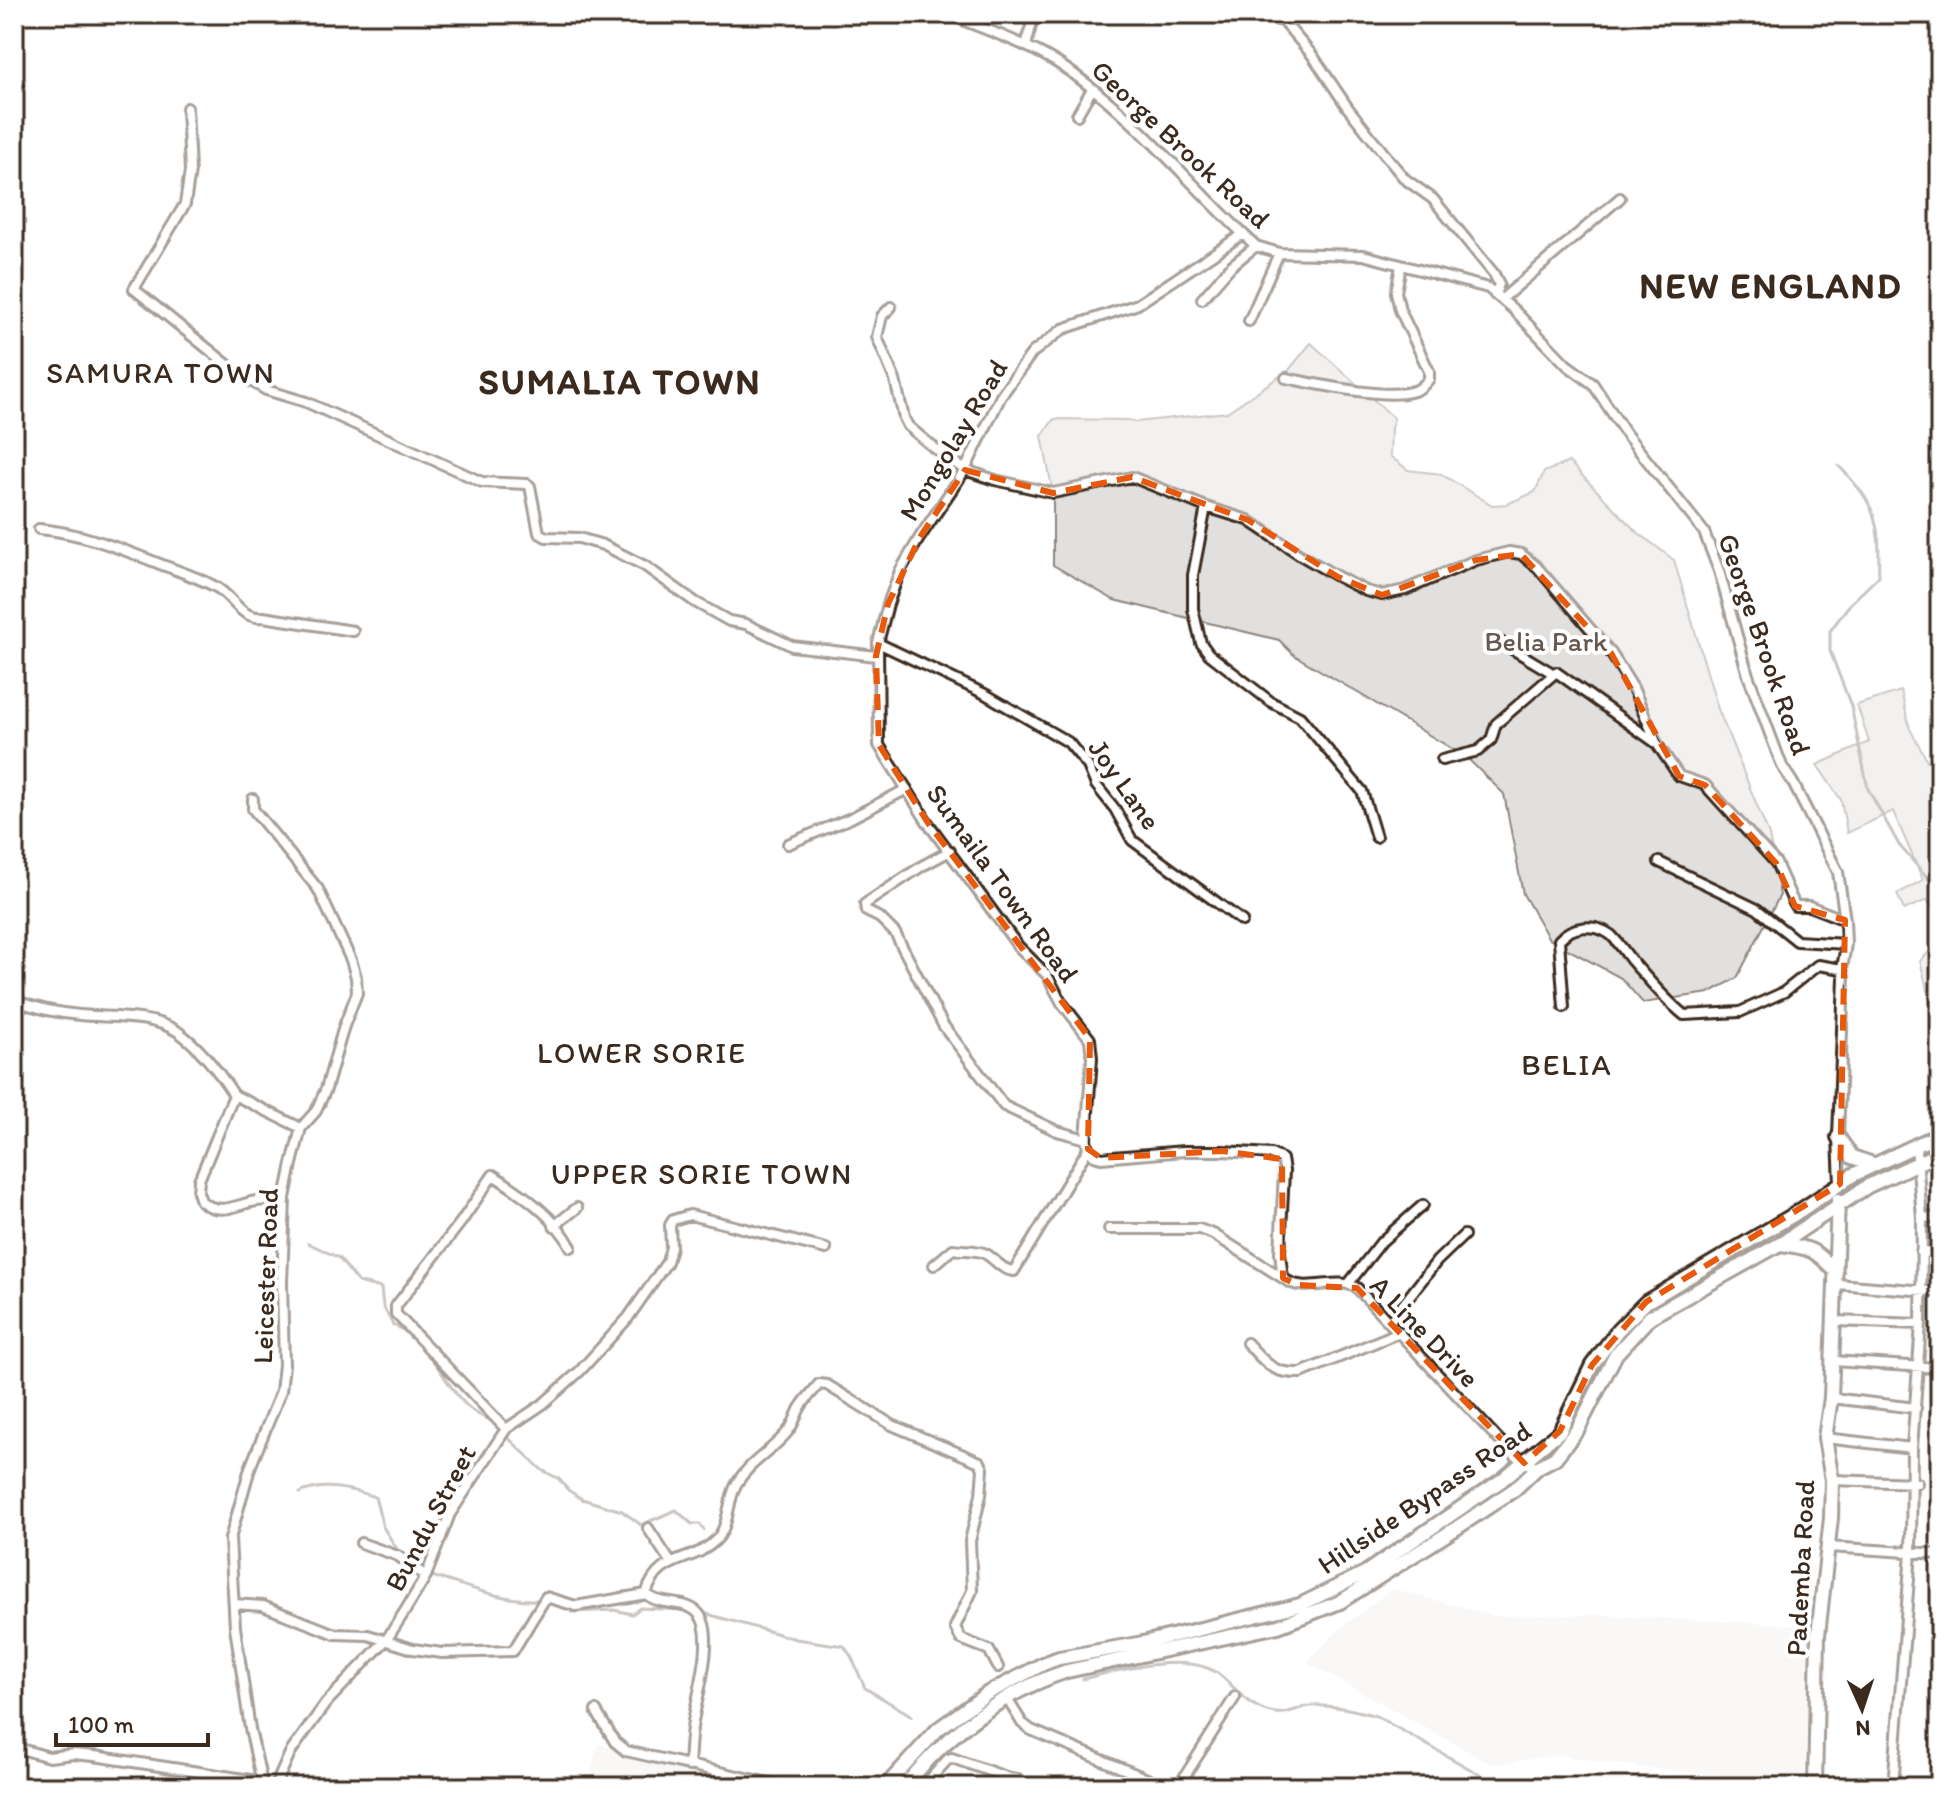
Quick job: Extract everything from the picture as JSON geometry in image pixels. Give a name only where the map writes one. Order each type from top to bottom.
[{"type":"main road","name":"Hillside Bypass Road","points":[[885,1787],[938,1729],[1008,1681],[1059,1658],[1143,1643],[1300,1605],[1365,1573],[1524,1463],[1560,1431],[1592,1365],[1618,1330],[1646,1302],[1806,1208],[1873,1164],[1940,1134]]},
{"type":"main road","points":[[1838,1137],[1852,1157],[1873,1164]]},
{"type":"main road","name":"Hillside Bypass Road","points":[[904,1787],[938,1748],[958,1731],[1006,1697],[1067,1671],[1217,1641],[1309,1616],[1340,1602],[1515,1489],[1538,1467],[1555,1458],[1578,1429],[1616,1354],[1642,1323],[1780,1244],[1868,1186],[1940,1153]]},
{"type":"main road","name":"Pademba Road","points":[[1815,1787],[1818,1635],[1832,1480],[1825,1438],[1831,1398],[1840,1184]]},
{"type":"main road","points":[[1780,1244],[1814,1250],[1836,1278]]},
{"type":"street","name":"George Brook Road","points":[[948,14],[1026,46],[1056,62],[1092,89],[1189,178],[1256,246],[1279,253],[1363,255],[1488,288],[1567,365],[1593,384],[1626,434],[1704,532],[1719,571],[1748,675],[1782,766],[1838,872],[1846,944],[1842,969],[1838,1137],[1840,1184]]},
{"type":"street","points":[[1026,46],[1034,14]]},
{"type":"street","points":[[1247,14],[1279,17],[1313,56],[1348,108],[1405,179],[1433,199],[1494,274],[1499,284],[1499,297]]},
{"type":"street","points":[[1077,115],[1092,89]]},
{"type":"street","points":[[187,108],[190,171],[185,204],[134,289],[239,374],[266,390],[306,402],[482,482],[527,484],[530,486],[539,533],[546,537],[579,538],[603,545],[645,566],[695,602],[729,621],[746,624],[792,646],[876,656]]},
{"type":"street","points":[[1499,297],[1620,198]]},
{"type":"street","name":"Mongolay Road","points":[[878,643],[900,571],[965,470],[1001,396],[1032,353],[1063,329],[1138,304],[1243,234]]},
{"type":"street","points":[[1202,299],[1231,266],[1256,246]]},
{"type":"street","points":[[1249,321],[1279,253]]},
{"type":"street","points":[[1286,378],[1379,392],[1403,393],[1421,388],[1429,379],[1429,371],[1400,310],[1396,292],[1401,266]]},
{"type":"street","points":[[891,307],[882,316],[877,337],[895,380],[904,418],[908,426],[965,470],[1053,493],[1132,477],[1206,507],[1248,520],[1302,556],[1366,591],[1382,595],[1405,590],[1476,560],[1509,552],[1521,554],[1537,567],[1611,653],[1633,688],[1657,744],[1679,776],[1705,785],[1759,842],[1776,863],[1795,906],[1809,906],[1845,920]]},
{"type":"street","points":[[1206,507],[1193,575],[1193,609],[1201,643],[1209,654],[1271,702],[1300,717],[1362,791],[1376,837]]},
{"type":"street","points":[[39,529],[93,539],[194,576],[221,590],[246,615],[254,618],[353,631]]},
{"type":"street","points":[[1497,640],[1554,674],[1556,672],[1657,744]]},
{"type":"street","name":"Sumaila Town Road","points":[[878,643],[879,745],[928,823],[1018,946],[1047,975],[1062,1003],[1090,1039],[1092,1058],[1087,1144]]},
{"type":"street","name":"Joy Lane","points":[[878,643],[985,694],[1068,742],[1088,766],[1096,785],[1115,809],[1132,840],[1242,921]]},
{"type":"street","points":[[1442,760],[1478,751],[1491,740],[1496,724],[1554,674]]},
{"type":"street","points":[[788,844],[851,818],[907,789]]},
{"type":"street","name":"Leicester Road","points":[[253,799],[253,809],[318,889],[344,942],[356,977],[357,993],[326,1089],[316,1111],[301,1128],[285,1198],[282,1284],[284,1365],[281,1391],[250,1468],[230,1539],[237,1641],[257,1770],[263,1787]]},
{"type":"street","points":[[950,851],[865,904],[866,911],[880,918],[895,933],[943,1025],[1004,1106],[1087,1144],[1094,1156],[1101,1158],[1222,1151],[1271,1154],[1282,1159],[1280,1253],[1283,1278]]},
{"type":"street","points":[[1659,862],[1757,909],[1797,941],[1846,944]]},
{"type":"street","points":[[1564,1007],[1559,940],[1574,929],[1588,927],[1598,928],[1612,936],[1667,1002],[1684,1015],[1740,1012],[1784,992],[1818,965],[1842,969]]},
{"type":"street","points":[[14,1000],[60,1013],[125,1018],[163,1025],[177,1031],[218,1071],[234,1095],[301,1128]]},
{"type":"street","points":[[234,1095],[199,1180],[201,1201],[215,1210],[225,1210],[254,1201],[285,1198]]},
{"type":"street","points":[[934,1265],[953,1249],[987,1254],[1006,1270],[1014,1271],[1087,1144]]},
{"type":"street","points":[[1893,1787],[1916,1483],[1912,1448],[1921,1324],[1922,1218],[1916,1146]]},
{"type":"street","points":[[506,1429],[396,1314],[396,1306],[493,1175],[527,1197],[564,1234],[571,1247]]},
{"type":"street","points":[[1349,1283],[1382,1241],[1423,1205]]},
{"type":"street","points":[[554,1226],[577,1208]]},
{"type":"street","name":"Bundu Street","points":[[275,1787],[290,1753],[326,1703],[387,1639],[426,1576],[450,1514],[506,1429],[543,1404],[580,1371],[628,1318],[667,1262],[673,1220],[690,1215],[826,1249]]},
{"type":"street","points":[[1922,1218],[1940,1217]]},
{"type":"street","points":[[1109,1229],[1199,1229],[1213,1234],[1283,1278]]},
{"type":"street","points":[[1390,1321],[1437,1261],[1464,1235]]},
{"type":"street","points":[[1921,1252],[1940,1253]]},
{"type":"street","name":"A Line Drive","points":[[1283,1278],[1298,1285],[1349,1283],[1364,1294],[1479,1419],[1524,1463],[1538,1467]]},
{"type":"street","points":[[1836,1278],[1940,1292]]},
{"type":"street","points":[[1834,1321],[1921,1324]]},
{"type":"street","points":[[1247,1343],[1273,1369],[1301,1373],[1400,1332]]},
{"type":"street","points":[[1833,1361],[1940,1368]]},
{"type":"street","points":[[646,1594],[657,1572],[705,1549],[720,1536],[732,1493],[750,1466],[790,1429],[802,1404],[819,1384],[834,1387],[892,1425],[980,1462],[983,1482],[970,1541],[972,1591],[955,1627],[961,1639],[989,1650],[998,1667]]},
{"type":"street","points":[[1831,1398],[1916,1408]]},
{"type":"street","points":[[1825,1438],[1912,1448]]},
{"type":"street","points":[[1832,1480],[1916,1483]]},
{"type":"street","points":[[648,1528],[671,1563]]},
{"type":"street","points":[[361,1543],[398,1556],[426,1576]]},
{"type":"street","points":[[1828,1547],[1940,1554]]},
{"type":"street","points":[[234,1604],[263,1606],[335,1634],[368,1635],[413,1649],[442,1653],[513,1651],[546,1597],[576,1606],[646,1594]]},
{"type":"street","points":[[646,1594],[651,1599],[695,1610],[702,1619],[705,1659],[692,1728],[689,1766]]},
{"type":"street","points":[[1006,1697],[1022,1723],[1031,1730],[1166,1787]]},
{"type":"street","points":[[1178,1787],[1235,1697]]},
{"type":"street","points":[[596,1711],[621,1748],[787,1787]]},
{"type":"street","points":[[14,1747],[30,1749],[49,1757],[73,1754],[94,1756],[250,1784],[257,1770]]},
{"type":"street","points":[[923,1787],[944,1762],[952,1758],[1018,1779]]},
{"type":"highlighted area","points":[[965,470],[1053,493],[1132,477],[1248,520],[1338,577],[1382,595],[1476,560],[1521,554],[1611,653],[1679,776],[1705,785],[1776,863],[1795,906],[1845,920],[1840,1184],[1646,1302],[1592,1365],[1560,1431],[1524,1463],[1357,1288],[1298,1285],[1283,1278],[1282,1159],[1222,1151],[1101,1158],[1088,1149],[1090,1039],[928,823],[879,745],[876,656],[888,604],[920,537]]},
{"type":"shaded area","points":[[1392,1589],[1496,1616],[1599,1615],[1811,1626],[1804,1783],[1649,1768],[1557,1755],[1493,1765],[1306,1662],[1343,1626]]},
{"type":"shaded area","points":[[598,1744],[769,1787],[587,1787]]},
{"type":"green space","name":"Belia Park","points":[[1311,343],[1394,418],[1390,456],[1408,470],[1441,474],[1492,505],[1507,504],[1535,492],[1544,472],[1569,462],[1636,531],[1674,560],[1718,709],[1769,835],[1780,895],[1737,978],[1709,993],[1643,1003],[1621,978],[1549,939],[1523,894],[1504,794],[1466,757],[1294,655],[1279,640],[1114,600],[1053,565],[1053,493],[1042,436],[1054,419],[1136,422],[1227,412],[1289,370]]},
{"type":"green space","points":[[1901,691],[1910,729],[1940,784],[1940,916],[1927,900],[1904,910],[1897,894],[1923,880],[1893,811],[1847,833],[1841,800],[1817,765],[1869,742],[1857,705]]},
{"type":"green space","points":[[1940,941],[1940,1008],[1932,1008],[1920,961]]},
{"type":"waterway","points":[[1839,466],[1860,490],[1874,515],[1879,542],[1879,576],[1850,604],[1830,631],[1830,651],[1851,706],[1868,789],[1899,845],[1940,892]]},
{"type":"waterway","points":[[308,1243],[339,1258],[358,1282],[381,1288],[383,1306],[393,1325],[405,1331],[423,1348]]},
{"type":"waterway","points":[[428,1354],[463,1402],[471,1410],[493,1421]]},
{"type":"waterway","points":[[505,1435],[542,1470],[559,1479],[582,1499],[622,1511],[641,1525],[676,1510],[692,1524],[700,1524],[704,1530]]},
{"type":"waterway","points":[[300,1493],[328,1487],[375,1497],[383,1527],[400,1554]]},
{"type":"waterway","points":[[428,1575],[498,1596],[541,1600]]},
{"type":"waterway","points":[[572,1606],[572,1612],[614,1610],[632,1614],[640,1608],[688,1610]]},
{"type":"waterway","points":[[700,1612],[796,1639],[844,1646],[865,1688],[912,1716]]},
{"type":"waterway","points":[[1083,1679],[1173,1663],[1207,1668],[1266,1711],[1284,1713],[1310,1706],[1327,1706],[1376,1716],[1502,1787]]},
{"type":"waterway","points":[[1585,1787],[1593,1783],[1689,1783],[1712,1787]]},
{"type":"district","name":"NEW ENGLAND","points":[[1771,285]]},
{"type":"district","name":"SAMURA TOWN","points":[[161,372]]},
{"type":"district","name":"SUMALIA TOWN","points":[[620,381]]},
{"type":"district","name":"LOWER SORIE","points":[[642,1052]]},
{"type":"district","name":"BELIA","points":[[1567,1064]]},
{"type":"district","name":"UPPER SORIE TOWN","points":[[702,1173]]}]
